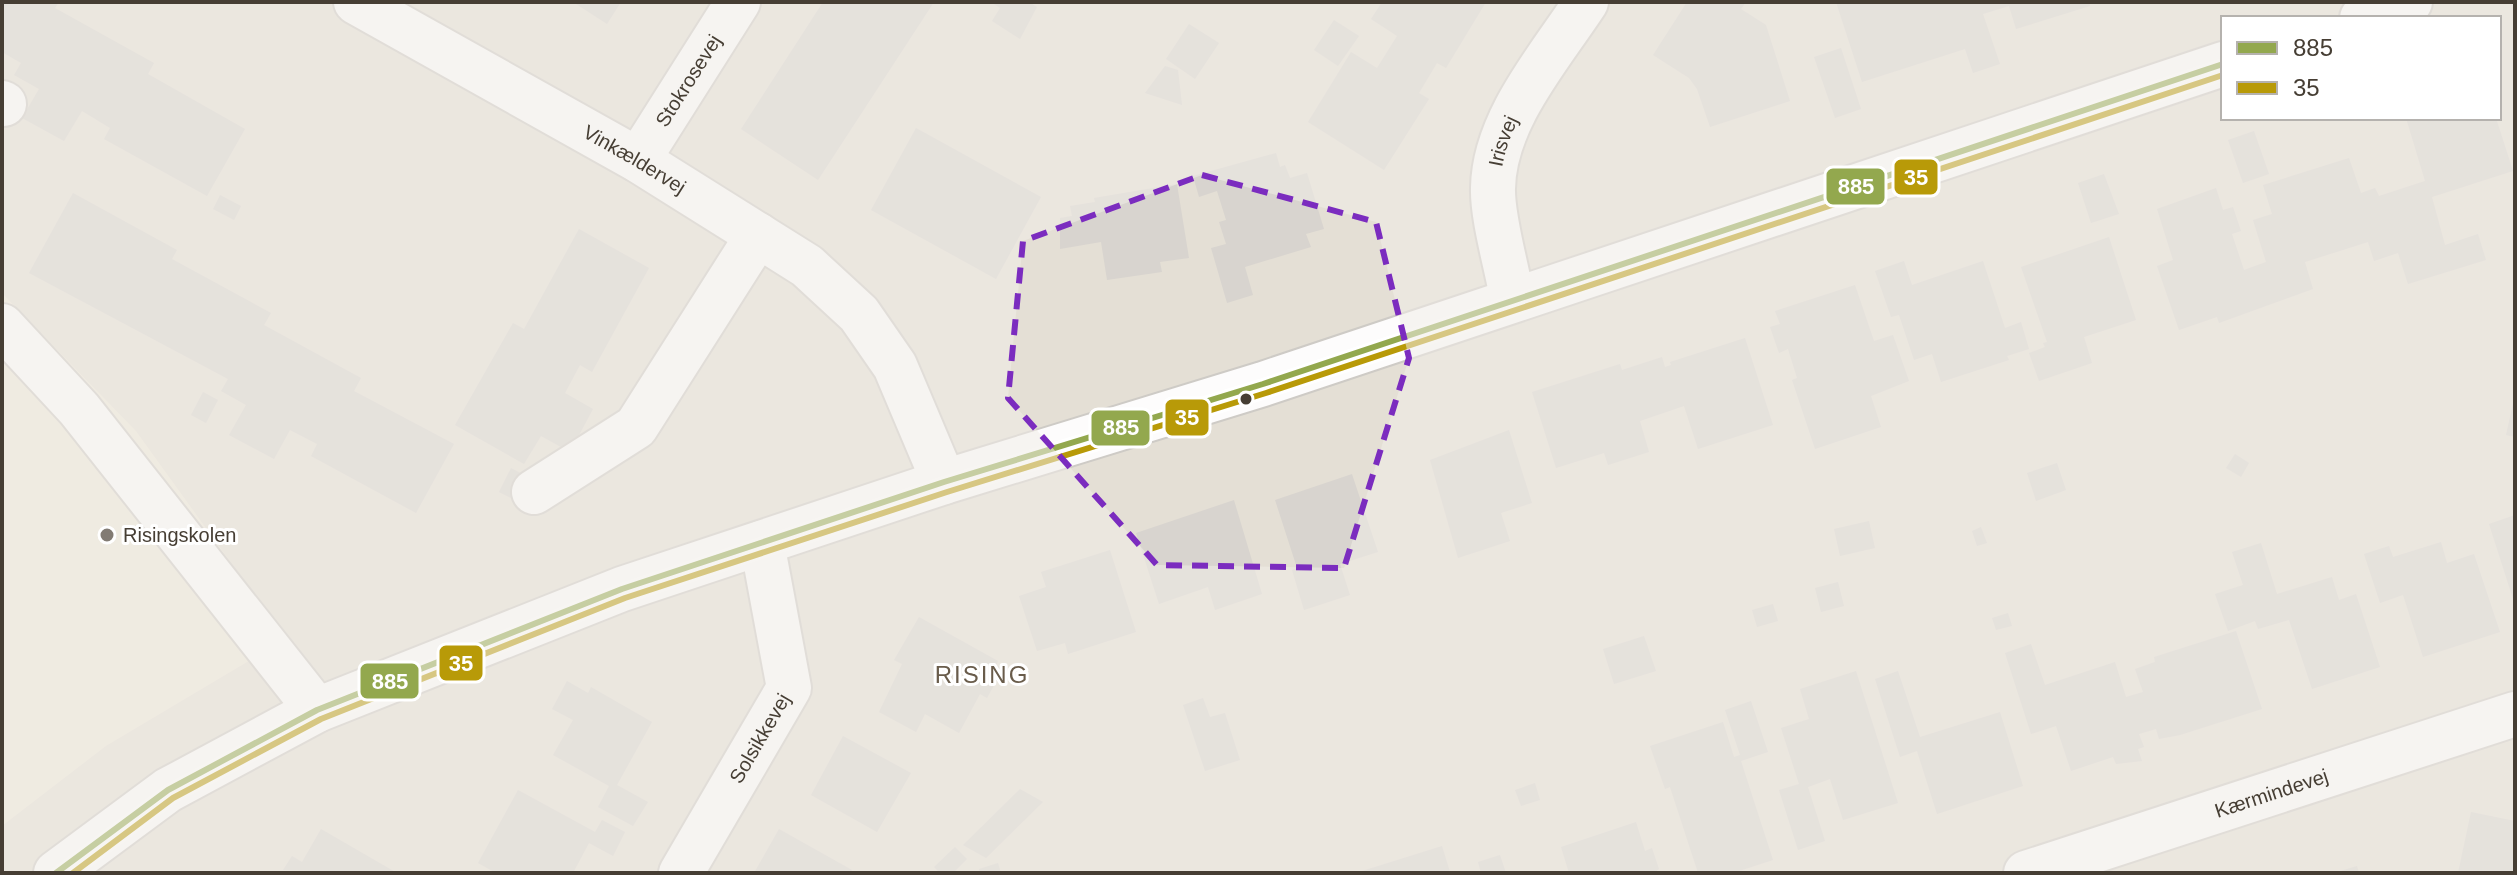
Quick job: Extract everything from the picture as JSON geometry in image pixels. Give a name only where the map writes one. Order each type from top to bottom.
[{"type":"street","name":"Vinkældervej","points":[[356,2],[638,160],[807,266],[859,314],[895,366],[944,482]]},
{"type":"street","name":"Stokrosevej","points":[[638,160],[738,2]]},
{"type":"street","name":"Irisvej","points":[[1512,298],[1492,190],[1498,150],[1514,114],[1586,2]]},
{"type":"street","points":[[2368,16],[2410,2]]},
{"type":"street","points":[[56,873],[168,790],[317,710],[622,589],[944,482],[1263,384],[1512,298],[2221,65]]},
{"type":"street","points":[[534,492],[636,427],[758,235]]},
{"type":"street","points":[[2,326],[79,409],[317,710]]},
{"type":"street","name":"Solsikkevej","points":[[681,873],[789,688],[762,543]]},
{"type":"street","name":"Kærmindevej","points":[[2026,873],[2515,714]]},
{"type":"highlighted area","points":[[1202,175],[1376,222],[1409,358],[1344,568],[1157,565],[1008,398],[1023,241]]},
{"type":"shaded area","points":[[2,2],[2515,2],[2515,873],[2,873]]},
{"type":"shaded area","name":"Risingskolen","points":[[2,293],[136,431],[286,639],[106,746],[2,826]]},
{"type":"building","points":[[2,2],[59,2],[55,8],[154,63],[148,74],[245,129],[207,196],[104,139],[110,128],[82,111],[64,141],[22,118],[39,89],[14,75],[21,63],[2,52]]},
{"type":"building","points":[[573,2],[621,2],[607,24]]},
{"type":"building","points":[[823,2],[934,2],[818,180],[741,129]]},
{"type":"building","points":[[991,2],[1029,2],[1037,7],[1020,39],[992,21],[1000,8]]},
{"type":"building","points":[[1382,2],[1486,2],[1446,68],[1437,63],[1419,93],[1429,99],[1384,170],[1308,122],[1351,52],[1377,68],[1397,36],[1371,19]]},
{"type":"building","points":[[1687,2],[1746,2],[1741,9],[1766,25],[1790,101],[1710,127],[1697,89],[1689,78],[1653,55]]},
{"type":"building","points":[[1836,2],[2089,2],[2090,6],[2016,29],[2009,6],[1983,14],[2000,64],[1973,73],[1965,49],[1862,82]]},
{"type":"building","points":[[1334,20],[1359,36],[1338,66],[1314,50]]},
{"type":"building","points":[[1189,24],[1219,43],[1195,79],[1166,59]]},
{"type":"building","points":[[1841,48],[1861,109],[1835,118],[1814,57]]},
{"type":"building","points":[[1165,66],[1178,70],[1182,105],[1145,93]]},
{"type":"building","points":[[2407,120],[2497,120],[2513,171],[2432,197],[2445,245],[2478,234],[2486,260],[2408,284],[2398,253],[2374,261],[2368,242],[2305,262],[2313,289],[2219,323],[2217,317],[2179,330],[2157,266],[2173,260],[2157,209],[2216,188],[2223,210],[2233,207],[2241,231],[2232,234],[2244,270],[2266,262],[2253,220],[2272,214],[2263,185],[2349,158],[2361,193],[2375,188],[2379,196],[2425,181]]},
{"type":"building","points":[[916,128],[1041,197],[996,279],[871,210]]},
{"type":"building","points":[[2254,131],[2269,174],[2243,183],[2228,140]]},
{"type":"building","points":[[1276,153],[1280,167],[1285,165],[1290,178],[1307,173],[1324,229],[1306,234],[1311,247],[1245,267],[1253,295],[1227,303],[1211,248],[1226,244],[1219,222],[1226,220],[1217,191],[1199,197],[1193,176]]},
{"type":"building","points":[[2104,174],[2119,214],[2091,223],[2078,183]]},
{"type":"building","points":[[1177,184],[1189,258],[1160,262],[1162,272],[1107,280],[1101,242],[1060,249],[1060,218],[1072,216],[1070,206],[1095,202],[1094,198]]},
{"type":"building","points":[[73,193],[177,250],[172,259],[271,313],[264,325],[361,378],[354,391],[454,444],[416,513],[311,456],[317,444],[290,430],[274,459],[229,435],[246,405],[221,391],[228,379],[29,273]]},
{"type":"building","points":[[220,195],[241,206],[234,220],[213,209]]},
{"type":"building","points":[[579,229],[649,268],[592,372],[580,365],[565,393],[593,409],[570,452],[541,436],[524,464],[455,425],[513,323],[524,329]]},
{"type":"building","points":[[2109,237],[2136,320],[2084,337],[2092,363],[2039,381],[2029,353],[2045,347],[2043,343],[2047,342],[2021,267]]},
{"type":"building","points":[[1904,261],[1912,285],[1983,261],[2005,328],[2021,322],[2029,349],[2007,356],[2009,360],[1941,382],[1932,354],[1914,360],[1899,315],[1891,317],[1875,271]]},
{"type":"building","points":[[1855,285],[1874,341],[1893,335],[1909,381],[1871,396],[1881,427],[1815,449],[1792,380],[1797,378],[1788,349],[1779,353],[1770,327],[1780,324],[1775,311]]},
{"type":"building","points":[[1745,338],[1773,425],[1698,449],[1684,406],[1640,421],[1649,452],[1608,465],[1604,453],[1556,468],[1532,392],[1620,364],[1622,370],[1662,357],[1665,367],[1671,365],[1670,362]]},
{"type":"building","points":[[203,392],[218,400],[206,423],[191,415]]},
{"type":"building","points":[[2515,399],[2515,437],[2506,435]]},
{"type":"building","points":[[1509,430],[1532,503],[1501,513],[1510,541],[1458,558],[1430,460]]},
{"type":"building","points":[[2235,454],[2249,463],[2241,477],[2226,468]]},
{"type":"building","points":[[2057,463],[2066,490],[2036,501],[2027,473]]},
{"type":"building","points":[[511,468],[528,477],[515,500],[499,492]]},
{"type":"building","points":[[1352,474],[1378,552],[1340,564],[1350,595],[1304,610],[1292,570],[1297,568],[1275,500]]},
{"type":"building","points":[[1234,500],[1262,594],[1215,610],[1208,587],[1159,604],[1136,533]]},
{"type":"building","points":[[2515,515],[2515,602],[2514,602],[2489,524]]},
{"type":"building","points":[[1869,521],[1875,548],[1840,556],[1834,529]]},
{"type":"building","points":[[1981,527],[1987,543],[1977,546],[1972,531]]},
{"type":"building","points":[[2441,542],[2447,563],[2474,554],[2500,632],[2423,657],[2403,595],[2380,603],[2364,554],[2389,546],[2393,557]]},
{"type":"building","points":[[2261,543],[2277,594],[2332,577],[2339,600],[2356,594],[2380,667],[2312,689],[2289,620],[2258,629],[2255,621],[2228,631],[2215,594],[2243,585],[2232,552]]},
{"type":"building","points":[[1110,550],[1136,632],[1068,654],[1065,643],[1037,651],[1019,596],[1046,587],[1041,572]]},
{"type":"building","points":[[1838,582],[1844,606],[1821,612],[1815,588]]},
{"type":"building","points":[[1773,604],[1778,621],[1757,627],[1752,610]]},
{"type":"building","points":[[2008,613],[2012,626],[1996,630],[1992,618]]},
{"type":"building","points":[[919,617],[998,661],[996,665],[1003,669],[987,698],[980,694],[959,733],[925,714],[916,732],[879,712],[902,664],[894,660]]},
{"type":"building","points":[[2236,631],[2262,709],[2180,735],[2159,739],[2156,729],[2139,734],[2144,747],[2138,749],[2142,761],[2116,764],[2113,757],[2071,771],[2056,726],[2031,734],[2005,653],[2031,644],[2045,685],[2115,662],[2126,697],[2143,692],[2135,669],[2155,662],[2154,657]]},
{"type":"building","points":[[1644,636],[1656,671],[1614,684],[1603,649]]},
{"type":"building","points":[[1856,671],[1898,803],[1843,820],[1830,779],[1808,787],[1825,841],[1798,850],[1779,790],[1799,784],[1781,728],[1809,719],[1800,689]]},
{"type":"building","points":[[1898,671],[1920,737],[2000,712],[2023,786],[1937,814],[1917,751],[1900,757],[1875,679]]},
{"type":"building","points":[[567,681],[588,693],[591,687],[652,722],[617,785],[648,802],[633,826],[598,807],[609,786],[553,755],[573,720],[552,709]]},
{"type":"building","points":[[1203,698],[1210,717],[1225,713],[1240,760],[1205,771],[1183,705]]},
{"type":"building","points":[[1751,701],[1768,752],[1741,761],[1773,860],[1733,873],[1698,873],[1670,787],[1665,789],[1650,746],[1723,722],[1734,757],[1740,755],[1725,710]]},
{"type":"building","points":[[843,736],[911,773],[877,832],[811,795]]},
{"type":"building","points":[[1535,783],[1540,800],[1521,806],[1515,790]]},
{"type":"building","points":[[1020,789],[1043,802],[986,858],[963,845]]},
{"type":"building","points":[[518,790],[595,832],[602,820],[625,832],[613,856],[589,843],[573,873],[496,873],[478,863]]},
{"type":"building","points":[[2471,812],[2515,821],[2515,873],[2458,873]]},
{"type":"building","points":[[1636,822],[1645,851],[1652,848],[1659,869],[1654,873],[1569,873],[1561,847]]},
{"type":"building","points":[[321,829],[397,873],[283,870],[292,856],[302,862]]},
{"type":"building","points":[[779,829],[852,870],[850,873],[754,873]]},
{"type":"building","points":[[1442,846],[1450,872],[1359,873],[1359,872]]},
{"type":"building","points":[[955,847],[967,859],[953,873],[940,873],[934,867]]},
{"type":"building","points":[[1500,855],[1506,873],[1481,873],[1478,862]]},
{"type":"building","points":[[998,863],[1001,873],[980,873],[979,869]]},
{"type":"building","points":[[2357,866],[2359,873],[2337,873],[2337,872]]},
{"type":"transit line","name":"885","points":[[56,873],[168,790],[317,710],[622,589],[944,482],[1263,384],[2221,65]]},
{"type":"transit line","name":"35","points":[[73,873],[173,798],[321,719],[625,598],[947,492],[1266,393],[2221,76]]},
{"type":"place","name":"Risingskolen","points":[[107,535]]},
{"type":"district","name":"RISING","points":[[982,674]]}]
